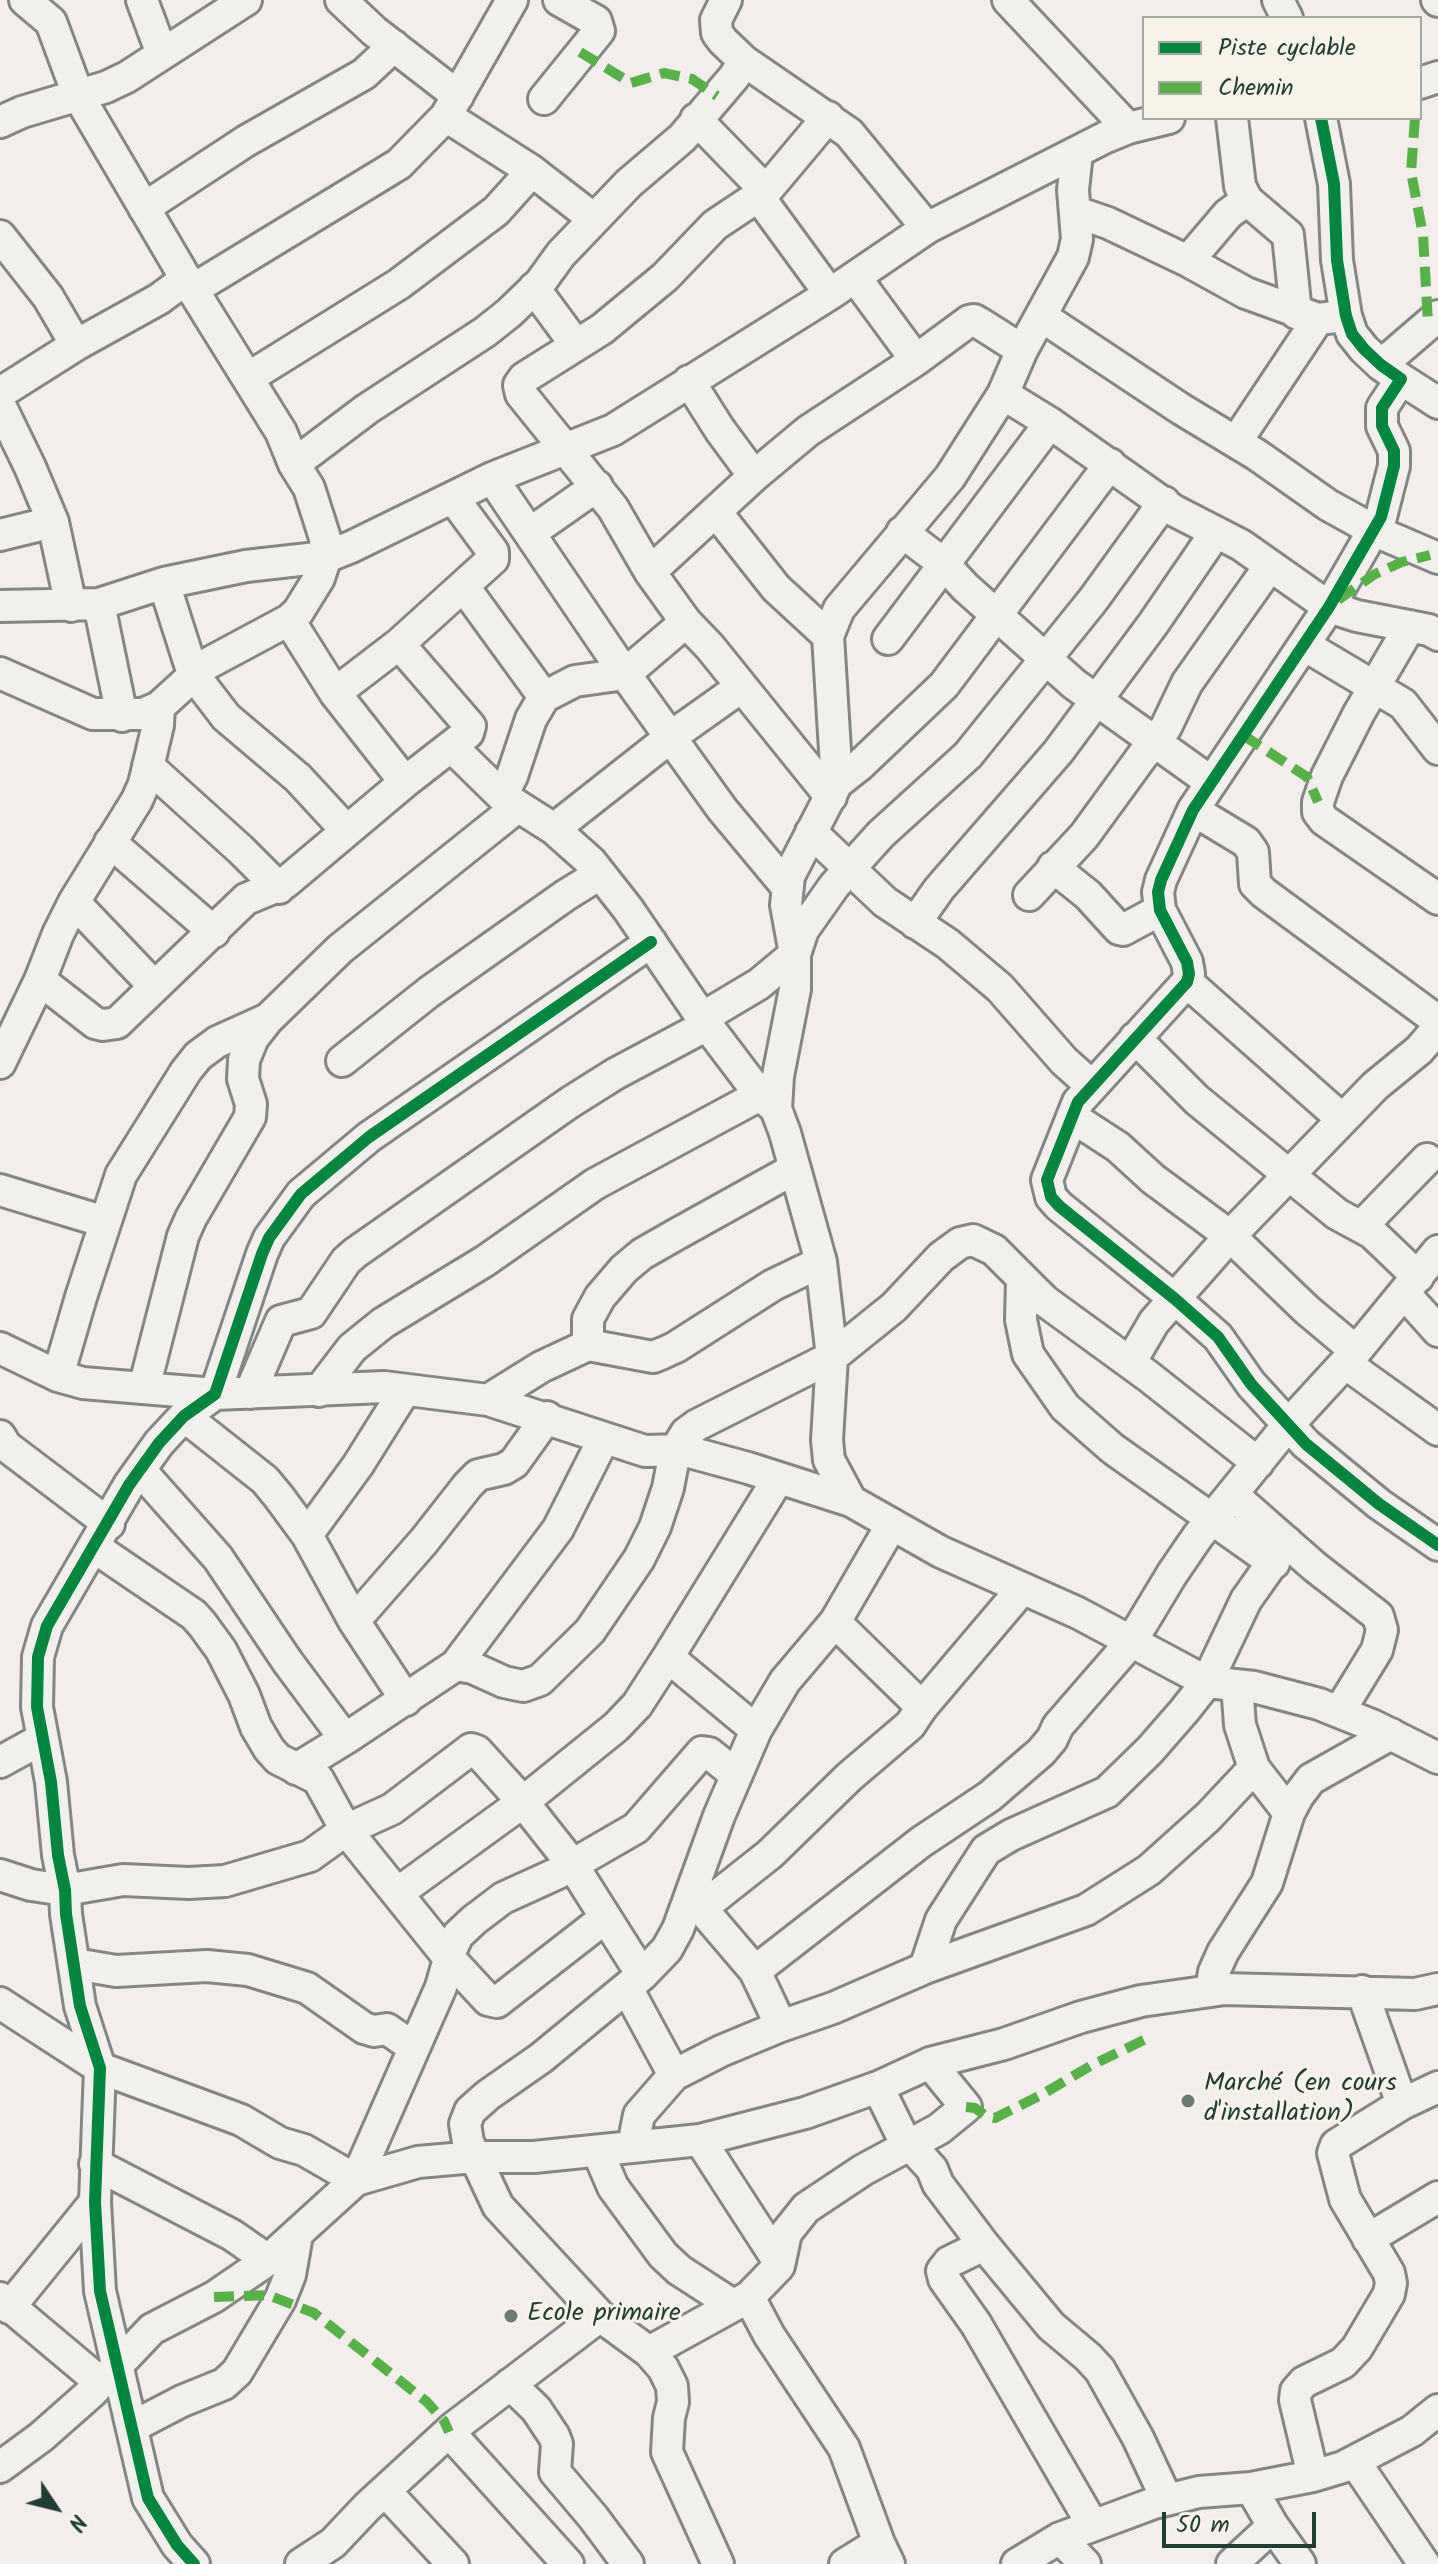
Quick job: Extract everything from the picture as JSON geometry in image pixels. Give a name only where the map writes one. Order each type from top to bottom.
[{"type":"street","points":[[0,673],[79,710],[122,716],[143,714],[159,707],[205,665],[289,620],[307,599],[326,557],[325,538],[309,488],[294,464],[281,432],[189,285],[78,95],[51,22],[25,0]]},
{"type":"street","points":[[142,0],[162,54]]},
{"type":"street","points":[[0,122],[22,112],[106,87],[246,0]]},
{"type":"street","points":[[341,0],[394,46],[452,106],[594,219]]},
{"type":"street","points":[[0,393],[76,345],[189,285],[399,164],[452,106],[512,0]]},
{"type":"street","points":[[544,99],[599,31],[596,21],[559,0]]},
{"type":"street","points":[[726,0],[716,20],[717,33],[744,61],[849,133],[927,228]]},
{"type":"street","points":[[1008,0],[1128,128]]},
{"type":"street","points":[[144,208],[246,141],[364,74],[394,46]]},
{"type":"street","points":[[294,464],[367,409],[485,332],[534,288],[561,254],[629,183],[682,138],[744,61]]},
{"type":"street","points":[[828,117],[763,194],[715,225],[665,277],[602,329],[524,378],[519,385],[521,394],[613,508],[650,572],[686,622],[834,790]]},
{"type":"street","points":[[696,119],[763,194],[830,294]]},
{"type":"street","points":[[0,606],[85,605],[164,583],[246,566],[326,557],[454,499],[492,478],[613,430],[830,294],[927,228],[1128,128],[1161,120]]},
{"type":"street","points":[[1232,120],[1240,186],[1247,200],[1288,235],[1320,316]]},
{"type":"street","points":[[1236,442],[1320,316],[1337,260],[1334,184],[1321,120]]},
{"type":"street","points":[[834,790],[828,636],[839,609],[950,477],[1003,394],[1022,350],[1073,257],[1077,239],[1073,190],[1077,153]]},
{"type":"street","points":[[248,378],[356,313],[423,266],[496,211],[532,171]]},
{"type":"street","points":[[1188,261],[1228,214],[1247,200]]},
{"type":"street","points":[[1076,212],[1108,223],[1188,261],[1246,293],[1320,316],[1352,334],[1391,372],[1438,403]]},
{"type":"street","points":[[0,236],[48,297],[76,345]]},
{"type":"street","points":[[855,277],[916,360]]},
{"type":"street","points":[[534,288],[576,345]]},
{"type":"street","points":[[1041,316],[1328,505],[1375,531],[1438,558]]},
{"type":"street","points":[[1438,316],[1391,372],[1382,408],[1382,426],[1394,451],[1394,466],[1375,531],[1329,607],[1193,810],[1161,880],[1158,892],[1160,910],[1187,962],[1187,982],[1078,1102],[1047,1180],[1051,1197],[1059,1206],[1218,1337],[1251,1384],[1306,1444],[1379,1504],[1438,1545]]},
{"type":"street","points":[[650,572],[808,431],[974,320],[1022,350]]},
{"type":"street","points":[[689,381],[754,476]]},
{"type":"street","points":[[1003,394],[1050,423],[1173,510],[1241,545],[1329,607],[1424,631],[1375,686],[1327,776],[1318,802],[1318,812],[1324,820],[1438,899]]},
{"type":"street","points":[[0,405],[53,522],[122,716]]},
{"type":"street","points":[[888,639],[1050,423]]},
{"type":"street","points":[[319,1391],[352,1348],[383,1323],[485,1261],[595,1184],[768,1102],[778,1076],[795,989],[795,954],[786,905],[787,887],[789,876],[811,832],[834,790],[944,685],[1110,464]]},
{"type":"street","points":[[492,478],[625,674],[722,809],[787,887]]},
{"type":"street","points":[[530,533],[597,486]]},
{"type":"street","points":[[335,693],[399,644],[493,559],[493,552],[454,499]]},
{"type":"street","points":[[250,1393],[281,1321],[311,1313],[346,1261],[355,1253],[592,1089],[759,984],[795,954],[803,930],[824,898],[881,834],[968,755],[1093,600],[1164,502]]},
{"type":"street","points":[[716,512],[776,588],[828,636]]},
{"type":"street","points":[[0,535],[53,522]]},
{"type":"street","points":[[902,532],[944,564],[1044,658],[1096,701],[1211,782]]},
{"type":"street","points":[[915,923],[939,889],[1058,752],[1216,532]]},
{"type":"street","points":[[1029,895],[1084,836],[1156,741],[1187,683],[1269,567]]},
{"type":"street","points":[[164,583],[193,674],[226,717],[298,778],[346,830]]},
{"type":"street","points":[[464,587],[544,697]]},
{"type":"street","points":[[289,620],[335,693],[405,782]]},
{"type":"street","points":[[144,1388],[183,1236],[250,1117],[251,1104],[243,1079],[244,1060],[253,1038],[268,1019],[340,949],[509,802],[512,776],[531,719],[544,697],[575,681],[625,674],[686,622]]},
{"type":"street","points":[[40,980],[95,1023],[117,1023],[246,899],[279,888],[468,733],[470,726],[399,644]]},
{"type":"street","points":[[1304,645],[1403,704],[1438,749]]},
{"type":"street","points":[[554,829],[672,736],[741,687]]},
{"type":"street","points":[[0,1063],[74,902],[137,800],[158,725],[159,707]]},
{"type":"street","points":[[452,747],[509,802],[554,829],[591,862],[651,942],[704,1021],[768,1102],[794,1169],[821,1262],[832,1357],[827,1440],[829,1460],[851,1501]]},
{"type":"street","points":[[148,766],[279,888]]},
{"type":"street","points":[[1193,810],[1246,842],[1253,852],[1255,884],[1264,893],[1438,1021]]},
{"type":"street","points":[[811,832],[885,902],[948,944],[1000,988],[1064,1061],[1092,1086]]},
{"type":"street","points":[[110,842],[214,932]]},
{"type":"street","points":[[1053,867],[1088,895],[1119,929],[1123,930],[1160,910]]},
{"type":"street","points":[[342,1061],[429,992],[600,874]]},
{"type":"street","points":[[74,902],[154,986]]},
{"type":"street","points":[[177,2558],[148,2498],[132,2427],[108,2374],[95,2202],[100,2068],[80,2006],[58,1855],[51,1782],[37,1707],[38,1657],[44,1636],[54,1613],[159,1443],[184,1416],[215,1394],[262,1254],[269,1238],[301,1194],[369,1137],[651,942]]},
{"type":"street","points":[[1187,982],[1342,1119]]},
{"type":"street","points":[[58,1376],[121,1175],[198,1056],[217,1042],[268,1019]]},
{"type":"street","points":[[1135,1038],[1197,1100],[1288,1175],[1337,1214],[1372,1233],[1411,1285],[1423,1318],[1438,1331]]},
{"type":"street","points":[[1130,1363],[1154,1322],[1288,1175],[1375,1086],[1432,1048]]},
{"type":"street","points":[[1072,1117],[1118,1147],[1153,1179],[1230,1236],[1307,1310],[1350,1357],[1438,1430]]},
{"type":"street","points":[[1362,1226],[1434,1159]]},
{"type":"street","points":[[588,1345],[588,1319],[600,1297],[624,1269],[642,1254],[794,1169]]},
{"type":"street","points":[[0,1190],[105,1222]]},
{"type":"street","points":[[456,1665],[523,1686],[540,1680],[590,1631],[639,1559],[655,1527],[668,1488],[675,1451],[686,1433],[832,1357],[894,1307],[941,1257],[960,1243],[973,1240],[994,1250],[1045,1301],[1258,1463]]},
{"type":"street","points":[[755,1971],[921,1842],[1000,1788],[1041,1752],[1058,1726],[1131,1642],[1183,1556],[1288,1425],[1350,1357],[1438,1251]]},
{"type":"street","points":[[488,1400],[541,1367],[588,1345],[653,1357],[676,1347],[773,1285],[821,1262]]},
{"type":"street","points":[[1022,1280],[1021,1320],[1028,1354],[1065,1407],[1098,1438],[1213,1520],[1315,1567],[1374,1611],[1381,1623],[1377,1650],[1339,1712]]},
{"type":"street","points":[[0,1348],[58,1376],[83,1383],[215,1394],[363,1387],[488,1400],[645,1451],[682,1450],[748,1468],[851,1501],[941,1552],[1078,1613],[1131,1642],[1222,1683],[1306,1700],[1438,1758]]},
{"type":"street","points":[[307,1535],[358,1465],[405,1390]]},
{"type":"street","points":[[184,1416],[265,1480],[307,1535],[354,1621],[406,1700]]},
{"type":"street","points":[[354,1621],[468,1485],[478,1475],[504,1469],[514,1463],[547,1417]]},
{"type":"street","points":[[0,1436],[6,1446],[102,1536],[202,1624],[221,1650],[269,1749],[278,1759],[318,1779],[346,1830],[399,1892],[449,1958],[488,2000],[497,2002],[605,1918]]},
{"type":"street","points":[[296,1769],[456,1665],[558,1529],[604,1438]]},
{"type":"street","points":[[140,1470],[218,1558],[287,1661],[345,1739]]},
{"type":"street","points":[[399,1892],[523,1802],[616,1727],[637,1705],[778,1479]]},
{"type":"street","points":[[1233,1495],[1281,1553]]},
{"type":"street","points":[[718,2564],[667,2452],[673,2402],[672,2386],[663,2368],[649,2352],[600,2316],[498,2206],[475,2157],[465,2124],[470,2111],[488,2095],[541,2058],[635,1981],[667,1949],[700,1893],[736,1775],[756,1730],[785,1681],[835,1622],[892,1524]]},
{"type":"street","points":[[925,1968],[941,1920],[986,1850],[1011,1835],[1107,1792],[1222,1683],[1246,1600],[1281,1553]]},
{"type":"street","points":[[700,1893],[770,1854],[849,1777],[910,1725],[1022,1589]]},
{"type":"street","points":[[835,1622],[922,1707]]},
{"type":"street","points":[[668,1657],[756,1730]]},
{"type":"street","points":[[1222,1683],[1254,1768],[1289,1813]]},
{"type":"street","points":[[1211,1990],[1214,1972],[1223,1952],[1267,1883],[1289,1813],[1311,1779],[1400,1739],[1438,1732]]},
{"type":"street","points":[[0,1762],[42,1739]]},
{"type":"street","points":[[5,1881],[65,1890],[123,1880],[225,1881],[310,1856],[346,1830],[392,1809],[471,1749],[477,1751],[523,1802],[572,1864],[605,1918],[674,2075]]},
{"type":"street","points":[[0,2467],[41,2437],[92,2392],[152,2329],[214,2297],[268,2260],[356,2180],[441,1987],[458,1935],[503,1898],[636,1828],[702,1752],[709,1753],[736,1775]]},
{"type":"street","points":[[633,2146],[639,2115],[674,2075],[721,2051],[925,1968],[1086,1910],[1149,1870],[1254,1768]]},
{"type":"street","points":[[700,1893],[755,1971],[781,2026]]},
{"type":"street","points":[[75,1964],[116,1971],[207,1966],[248,1970],[307,1988],[364,2028],[374,2031],[387,2029],[413,2047]]},
{"type":"street","points":[[0,2003],[100,2068],[241,2120],[280,2143],[304,2150],[356,2180],[418,2162],[475,2157],[534,2157],[700,2140],[805,2113],[878,2087],[930,2063],[1004,2044],[1081,2017],[1141,2001],[1211,1990],[1415,1994],[1438,1989]]},
{"type":"street","points":[[1362,1991],[1402,2104]]},
{"type":"street","points":[[649,2352],[741,2301],[779,2266],[786,2233],[806,2208],[863,2170],[939,2129],[966,2107],[930,2063]]},
{"type":"street","points":[[878,2087],[909,2146],[932,2169],[938,2184],[984,2245],[1051,2326],[1100,2370],[1138,2438],[1167,2500]]},
{"type":"street","points":[[1313,2476],[1295,2400],[1296,2391],[1304,2382],[1343,2363],[1357,2348],[1389,2294],[1391,2283],[1389,2273],[1345,2199],[1333,2153],[1336,2145],[1402,2104],[1438,2087]]},
{"type":"street","points":[[700,2140],[779,2262]]},
{"type":"street","points":[[598,2152],[613,2187],[663,2255],[679,2270],[741,2301],[769,2335],[844,2448],[884,2553],[845,2564]]},
{"type":"street","points":[[95,2164],[232,2235],[268,2260]]},
{"type":"street","points":[[95,2202],[5,2303],[108,2374]]},
{"type":"street","points":[[1368,2239],[1434,2209]]},
{"type":"street","points":[[132,2427],[224,2384],[237,2372],[280,2300],[290,2275],[297,2235]]},
{"type":"street","points":[[984,2245],[949,2262],[942,2271],[944,2279],[976,2324],[1092,2524]]},
{"type":"street","points":[[308,2562],[333,2543],[449,2432],[600,2316]]},
{"type":"street","points":[[510,2384],[536,2409],[554,2436],[557,2444],[555,2472],[593,2517],[622,2563]]},
{"type":"street","points":[[1017,2564],[1060,2538],[1092,2524],[1167,2500],[1199,2492],[1251,2488],[1313,2476],[1355,2462],[1412,2431],[1437,2412]]},
{"type":"street","points":[[449,2432],[568,2564]]},
{"type":"street","points":[[1355,2462],[1424,2564]]},
{"type":"street","points":[[1251,2488],[1300,2564]]},
{"type":"street","points":[[385,2491],[453,2564]]},
{"type":"street","points":[[1232,2564],[1273,2526]]},
{"type":"street","points":[[1060,2538],[1085,2564]]},
{"type":"marked path","points":[[580,52],[631,83],[664,73],[692,79],[717,96]]},
{"type":"marked path","points":[[1415,120],[1411,172],[1423,235],[1428,323]]},
{"type":"marked path","points":[[1338,600],[1375,574],[1402,562],[1430,555]]},
{"type":"marked path","points":[[1243,735],[1307,777],[1318,802]]},
{"type":"marked path","points":[[966,2107],[995,2118],[1150,2037]]},
{"type":"marked path","points":[[214,2297],[268,2295],[314,2313],[427,2402],[444,2421],[449,2432]]},
{"type":"cycle path","points":[[1321,120],[1334,184],[1337,260],[1346,316],[1352,334],[1364,349],[1401,379],[1382,408],[1382,426],[1394,451],[1394,466],[1381,517],[1329,607],[1193,810],[1158,892],[1160,910],[1187,962],[1187,982],[1078,1102],[1047,1180],[1051,1197],[1059,1206],[1218,1337],[1251,1384],[1306,1444],[1379,1504],[1438,1545]]},
{"type":"cycle path","points":[[194,2564],[177,2545],[148,2498],[100,2291],[95,2202],[100,2068],[80,2006],[66,1914],[51,1782],[37,1707],[38,1657],[47,1626],[129,1485],[159,1443],[184,1416],[215,1394],[262,1254],[269,1238],[301,1194],[369,1137],[651,942]]},
{"type":"place","name":"Marché (en cours d'installation)","points":[[1188,2101]]},
{"type":"place","name":"Ecole primaire","points":[[511,2316]]}]
